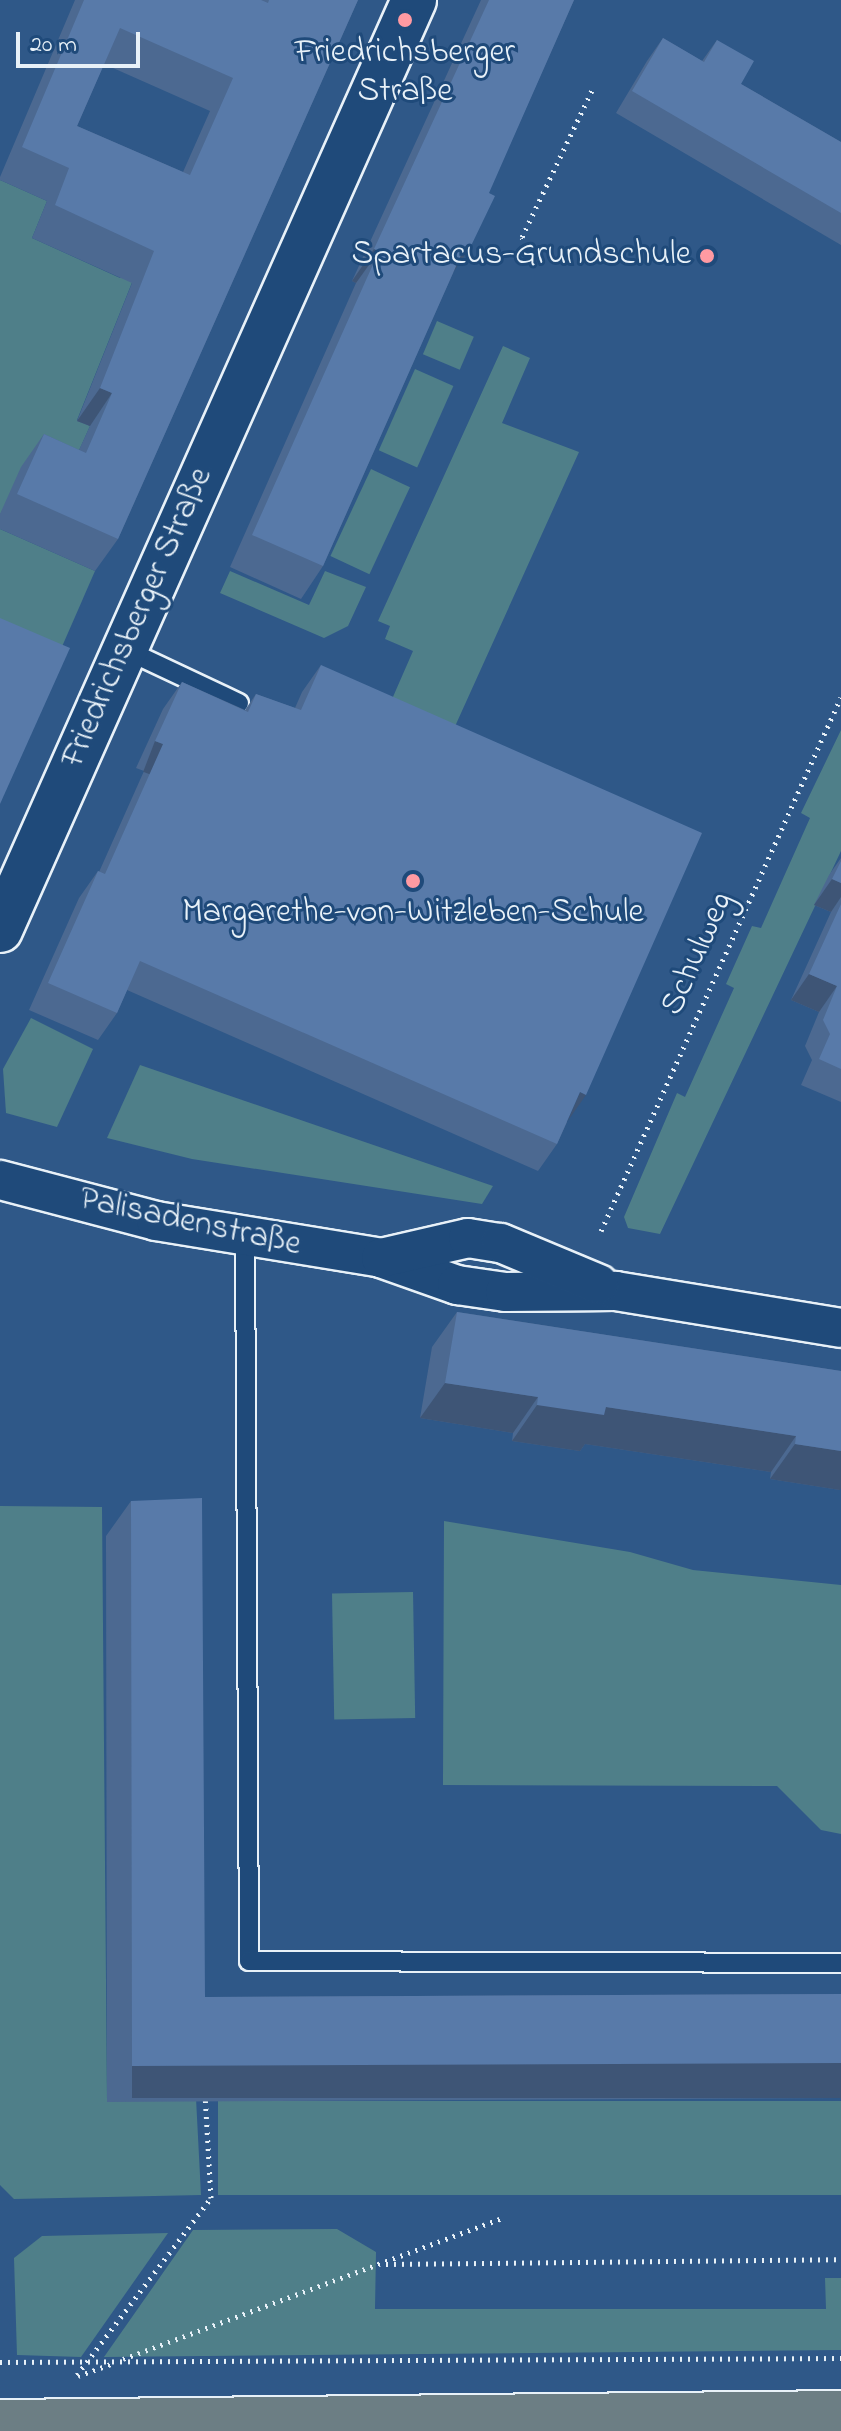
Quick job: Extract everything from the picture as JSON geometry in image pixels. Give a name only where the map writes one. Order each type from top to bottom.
[{"type":"main road","points":[[0,2422],[841,2413]]},
{"type":"street","name":"Friedrichsberger Straße","points":[[0,930],[414,0]]},
{"type":"street","name":"Palisadenstraße","points":[[0,1180],[156,1221],[381,1258],[457,1285],[505,1292],[616,1291],[841,1328]]},
{"type":"lane","points":[[124,649],[239,703]]},
{"type":"lane","points":[[245,1238],[243,1473],[249,1961],[841,1963]]},
{"type":"path","points":[[529,253],[522,237],[593,88]]},
{"type":"path","name":"Schulweg","points":[[601,1231],[841,697]]},
{"type":"path","points":[[204,2090],[211,2198],[75,2377],[503,2218]]},
{"type":"path","points":[[381,2264],[841,2259]]},
{"type":"path","points":[[0,2362],[119,2361],[177,2365],[841,2358]]},
{"type":"green space","points":[[0,180],[47,201],[32,238],[120,278],[131,266],[137,270],[77,420],[90,426],[63,486],[0,514]]},
{"type":"green space","points":[[437,321],[474,337],[460,370],[423,354]]},
{"type":"green space","points":[[503,346],[530,358],[502,423],[579,452],[452,733],[389,706],[413,651],[385,639],[390,626],[378,621]]},
{"type":"green space","points":[[415,369],[453,386],[417,467],[379,450]]},
{"type":"green space","points":[[371,469],[410,487],[369,574],[330,556]]},
{"type":"green space","points":[[0,529],[95,571],[47,681],[0,660]]},
{"type":"green space","points":[[230,571],[309,605],[325,571],[366,587],[348,626],[324,638],[220,593]]},
{"type":"green space","points":[[841,730],[841,851],[660,1234],[628,1228],[624,1217],[677,1093],[685,1097],[734,988],[726,984],[752,926],[761,928],[810,818],[801,813]]},
{"type":"green space","points":[[31,1018],[93,1049],[57,1127],[6,1113],[3,1069]]},
{"type":"green space","points":[[140,1065],[493,1186],[482,1204],[192,1159],[107,1138]]},
{"type":"green space","points":[[0,1506],[102,1507],[107,2101],[196,2098],[201,2195],[14,2199],[0,2185]]},
{"type":"green space","points":[[444,1521],[630,1552],[693,1570],[841,1585],[841,1834],[821,1830],[777,1786],[443,1785]]},
{"type":"green space","points":[[413,1592],[415,1718],[334,1719],[332,1593]]},
{"type":"green space","points":[[218,2101],[841,2101],[841,2195],[218,2195]]},
{"type":"green space","points":[[337,2229],[376,2252],[375,2309],[826,2309],[825,2278],[841,2278],[841,2350],[104,2357],[193,2230]]},
{"type":"green space","points":[[168,2233],[81,2357],[17,2355],[14,2258],[42,2236]]},
{"type":"building","points":[[84,0],[261,0],[268,3],[269,0],[358,0],[118,539],[17,494],[44,434],[86,453],[112,393],[100,388],[154,251],[55,205],[69,168],[22,147]],"holes":[[[120,28],[233,78],[190,175],[77,126]]]},
{"type":"building","points":[[489,0],[574,0],[489,193],[495,196],[470,248],[465,246],[323,566],[252,535],[379,251],[374,249]]},
{"type":"building","points":[[663,38],[704,62],[717,40],[754,61],[741,84],[841,142],[841,213],[632,91]]},
{"type":"building","points":[[0,618],[70,648],[0,804]]},
{"type":"building","points":[[321,665],[702,833],[586,1095],[580,1092],[557,1144],[140,961],[117,1013],[48,983],[98,871],[105,874],[163,744],[155,741],[182,682],[248,712],[256,694],[301,710]]},
{"type":"building","points":[[841,861],[841,883],[832,879]]},
{"type":"building","points":[[841,904],[841,1069],[819,1059],[830,1034],[823,1020],[837,986],[809,974]]},
{"type":"building","points":[[457,1312],[841,1371],[841,1451],[795,1444],[796,1436],[606,1407],[604,1415],[537,1405],[538,1397],[445,1383]]},
{"type":"building","points":[[202,1498],[205,1997],[841,1994],[841,2063],[132,2066],[131,1501]]},
{"type":"place","name":"Friedrichsberger Straße","points":[[405,20]]},
{"type":"place","name":"Spartacus-Grundschule","points":[[707,256]]},
{"type":"place","name":"Margarethe-von-Witzleben-Schule","points":[[413,881]]}]
